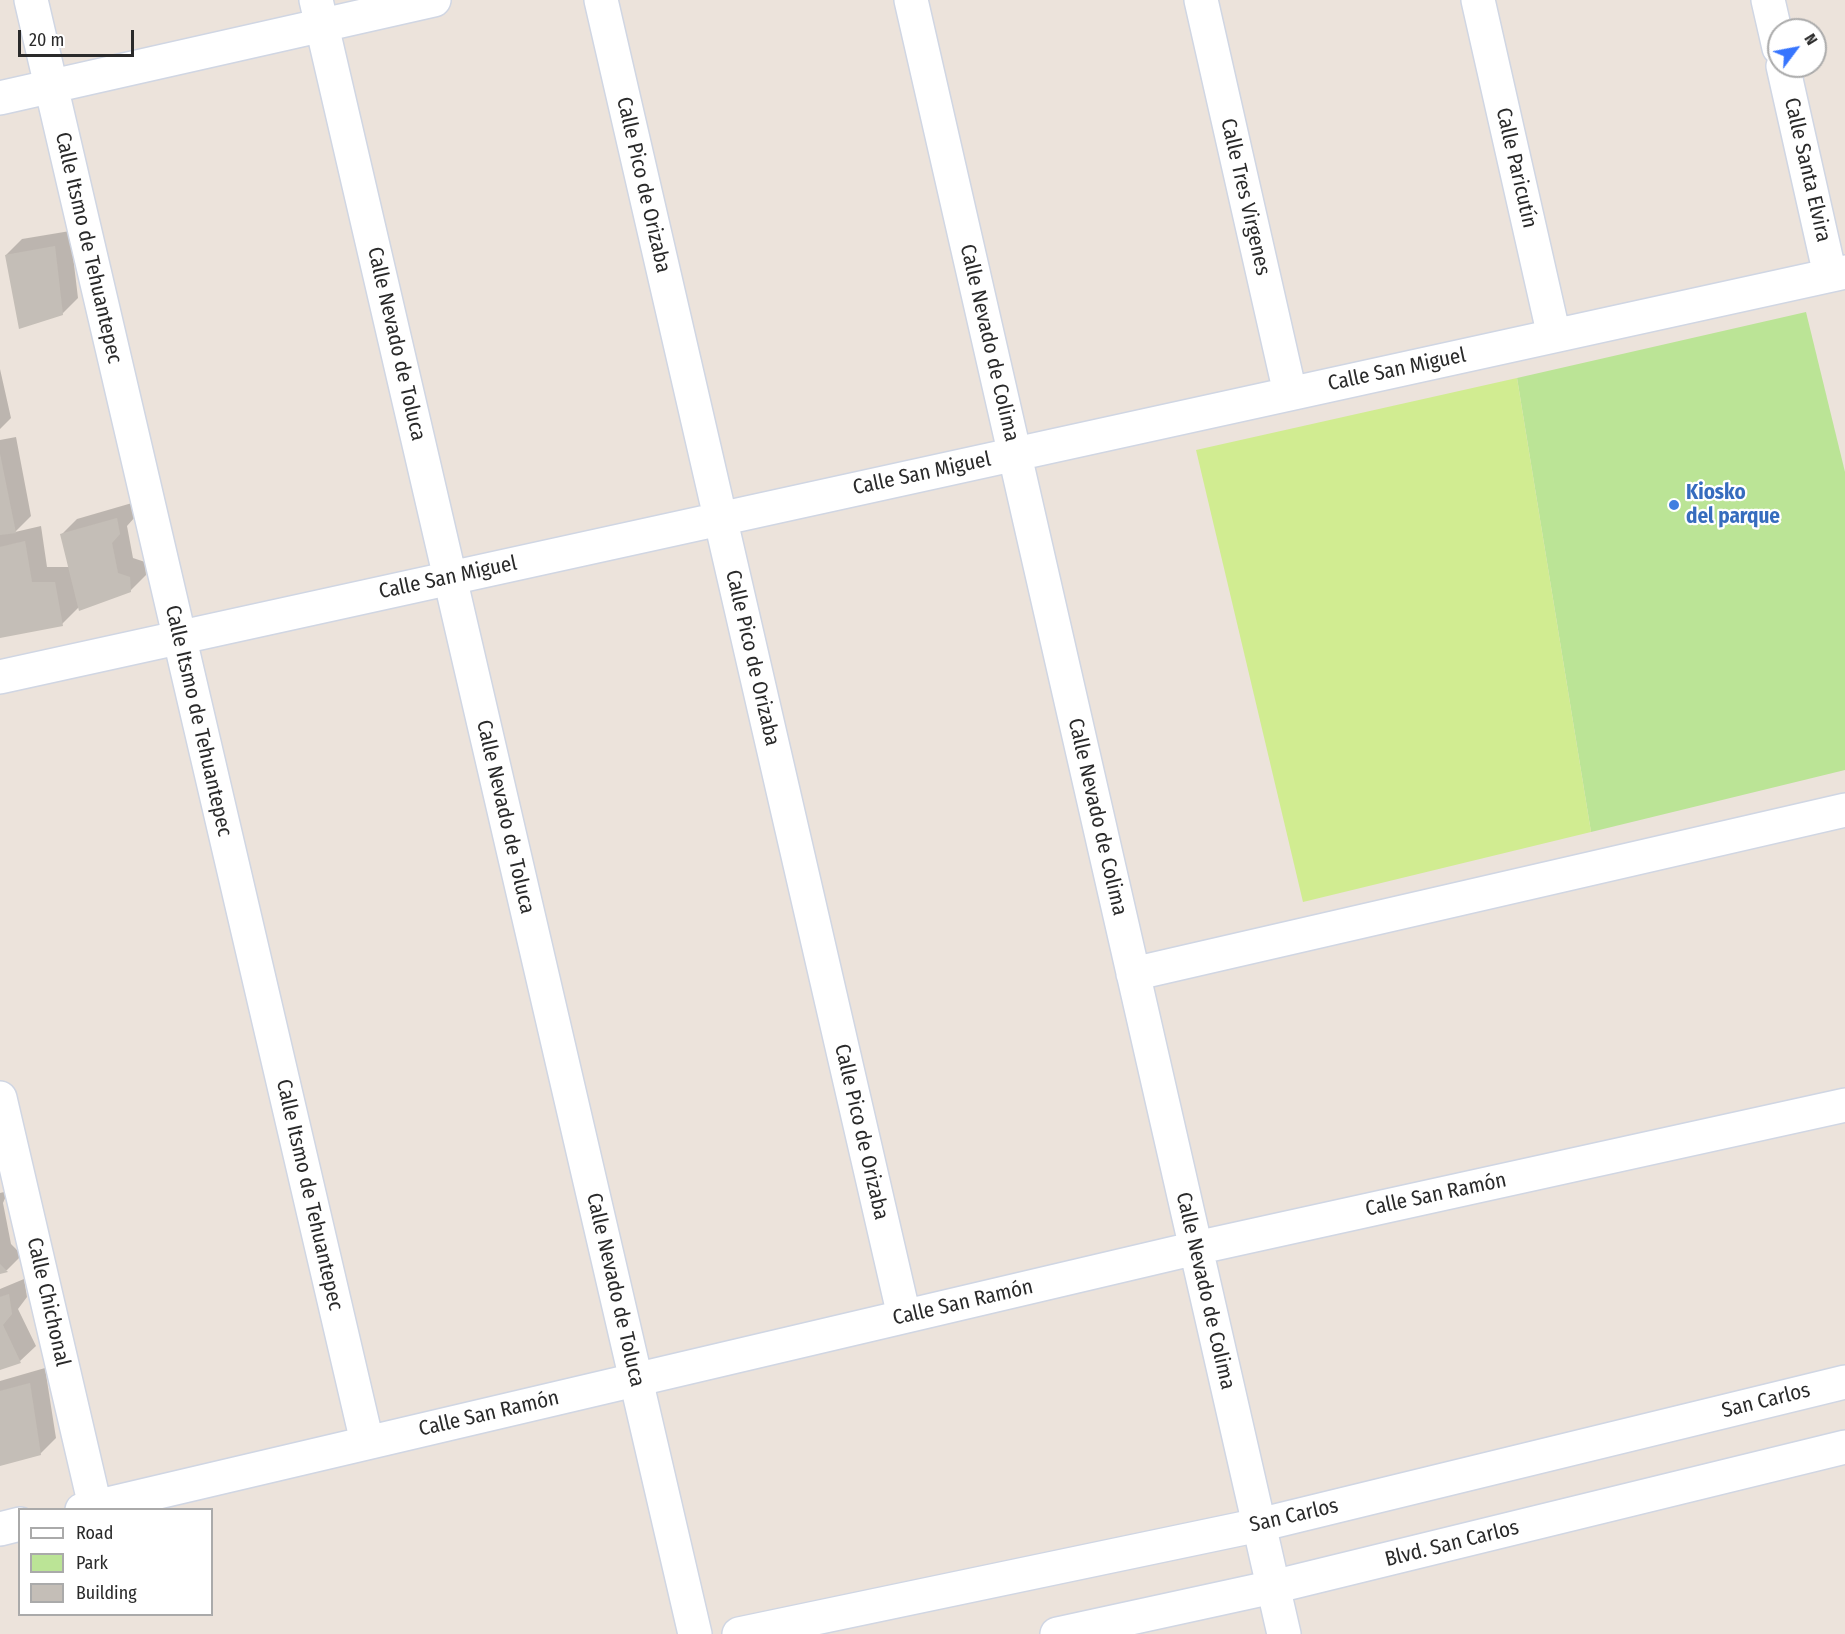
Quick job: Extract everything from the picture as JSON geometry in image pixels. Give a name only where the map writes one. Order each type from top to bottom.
[{"type":"street","name":"Calle Itsmo de Tehuantepec","points":[[31,0],[367,1442]]},
{"type":"street","points":[[0,98],[319,13],[434,0]]},
{"type":"street","name":"Calle Pico de Orizaba","points":[[601,0],[904,1316]]},
{"type":"street","name":"Calle Nevado de Colima","points":[[911,0],[1284,1634]]},
{"type":"street","name":"Calle Tres Virgenes","points":[[1201,0],[1290,393]]},
{"type":"street","name":"Calle Paricutín","points":[[1478,0],[1554,336]]},
{"type":"street","points":[[1768,0],[1772,18]]},
{"type":"street","name":"Calle Nevado de Toluca","points":[[319,13],[695,1634]]},
{"type":"street","name":"Calle Santa Elvira","points":[[1786,78],[1838,273]]},
{"type":"street","name":"Calle San Miguel","points":[[0,676],[1838,273]]},
{"type":"street","points":[[1133,974],[1845,810]]},
{"type":"street","name":"Calle Chichonal","points":[[0,1098],[89,1508]]},
{"type":"street","name":"Calle San Ramón","points":[[89,1508],[1196,1248],[1845,1105]]},
{"type":"street","name":"San Carlos","points":[[739,1634],[1259,1524],[1845,1382]]},
{"type":"street","name":"Blvd. San Carlos","points":[[1057,1634],[1273,1587],[1845,1447]]},
{"type":"street","points":[[0,1529],[18,1524]]},
{"type":"green space","points":[[1806,312],[1845,472],[1845,770],[1591,832],[1517,378]]},
{"type":"green space","points":[[1517,378],[1591,832],[1303,902],[1196,450]]},
{"type":"building","points":[[55,246],[63,315],[19,329],[5,255]]},
{"type":"building","points":[[0,454],[16,533],[0,535]]},
{"type":"building","points":[[117,518],[120,534],[112,543],[118,573],[130,577],[131,592],[79,611],[60,534]]},
{"type":"building","points":[[25,541],[32,582],[55,582],[63,626],[0,638],[0,547]]},
{"type":"building","points":[[0,1264],[8,1272],[0,1274]]},
{"type":"building","points":[[9,1294],[12,1314],[3,1325],[21,1363],[0,1370],[0,1297]]},
{"type":"building","points":[[30,1383],[41,1455],[0,1466],[0,1391]]},
{"type":"place","name":"Kiosko del parque","points":[[1674,505]]}]
